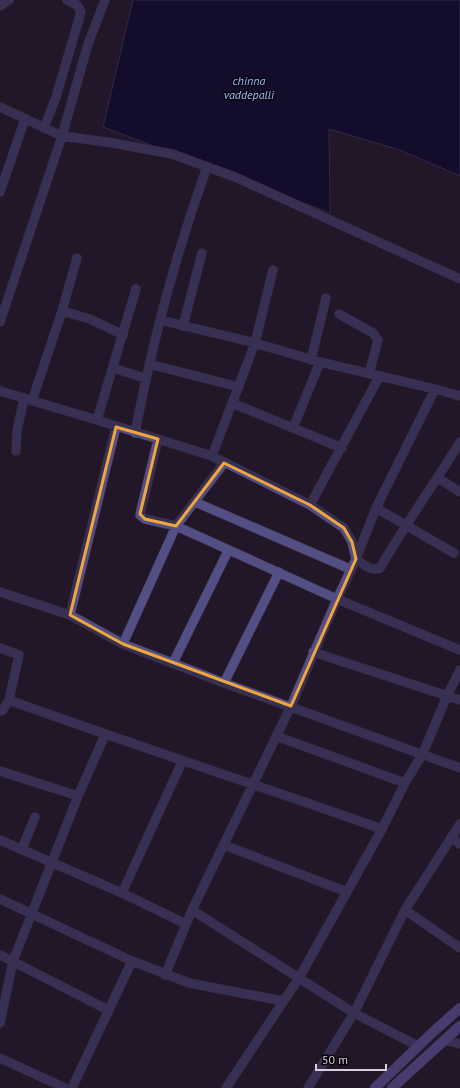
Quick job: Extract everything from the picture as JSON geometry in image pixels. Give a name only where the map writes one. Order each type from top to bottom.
[{"type":"main road","points":[[375,1088],[460,1008]]},
{"type":"main road","points":[[392,1088],[460,1026]]},
{"type":"street","points":[[0,6],[9,0]]},
{"type":"street","points":[[44,128],[56,97],[81,12],[77,5],[67,0]]},
{"type":"street","points":[[0,322],[62,136],[88,44],[105,0]]},
{"type":"street","points":[[0,107],[62,136],[113,143],[172,154],[235,177],[460,279]]},
{"type":"street","points":[[0,192],[25,119]]},
{"type":"street","points":[[135,433],[145,378],[160,320],[188,218],[207,167]]},
{"type":"street","points":[[183,326],[202,253]]},
{"type":"street","points":[[16,451],[17,431],[62,311],[77,258]]},
{"type":"street","points":[[212,456],[255,344],[273,270]]},
{"type":"street","points":[[97,420],[136,289]]},
{"type":"street","points":[[293,428],[316,361],[326,298]]},
{"type":"street","points":[[62,311],[90,319],[123,335]]},
{"type":"street","points":[[339,314],[373,333],[378,340],[369,374]]},
{"type":"street","points":[[160,320],[316,361],[460,396]]},
{"type":"street","points":[[149,364],[239,387]]},
{"type":"street","points":[[113,368],[145,378]]},
{"type":"street","points":[[310,505],[342,448],[379,376]]},
{"type":"street","points":[[165,975],[192,910],[291,706],[336,598],[356,559],[376,508],[436,389]]},
{"type":"street","points":[[0,392],[28,399],[212,456],[310,505],[344,528],[352,542],[356,559],[371,569],[376,570],[380,568],[405,525],[416,512],[460,442]]},
{"type":"street","points":[[232,403],[342,448]]},
{"type":"street","points":[[70,615],[116,427]]},
{"type":"street","points":[[158,440],[140,515],[145,519],[176,526],[228,551],[460,650]]},
{"type":"street","points":[[122,644],[176,526],[224,463]]},
{"type":"street","points":[[438,478],[460,492]]},
{"type":"street","points":[[195,502],[350,569]]},
{"type":"street","points":[[376,508],[454,553]]},
{"type":"street","points":[[173,663],[228,551]]},
{"type":"street","points":[[224,683],[279,572]]},
{"type":"street","points":[[0,592],[70,615],[122,644],[224,683],[460,768]]},
{"type":"street","points":[[0,648],[20,655],[9,700],[3,710],[0,711]]},
{"type":"street","points":[[313,652],[460,700]]},
{"type":"street","points":[[226,1088],[299,978],[382,829],[405,783],[423,754],[447,696],[460,670]]},
{"type":"street","points":[[9,700],[182,762],[254,784],[382,829]]},
{"type":"street","points":[[0,1023],[13,961],[78,796],[105,735]]},
{"type":"street","points":[[276,736],[405,783]]},
{"type":"street","points":[[122,893],[182,762]]},
{"type":"street","points":[[0,771],[78,796]]},
{"type":"street","points":[[22,849],[35,817]]},
{"type":"street","points":[[308,1088],[354,1013],[406,910],[451,836],[460,824]]},
{"type":"street","points":[[451,836],[460,844]]},
{"type":"street","points":[[0,840],[122,893],[186,924]]},
{"type":"street","points":[[224,845],[347,892]]},
{"type":"street","points":[[0,899],[165,975],[189,983],[283,1001]]},
{"type":"street","points":[[192,910],[354,1013],[418,1046]]},
{"type":"street","points":[[406,910],[460,948]]},
{"type":"street","points":[[0,955],[108,1010]]},
{"type":"street","points":[[72,1088],[132,961]]},
{"type":"street","points":[[444,1040],[460,1044]]},
{"type":"street","points":[[0,1058],[65,1088]]},
{"type":"highlighted area","points":[[116,427],[158,439],[140,514],[145,519],[176,526],[224,463],[310,505],[344,528],[352,542],[356,559],[291,706],[123,644],[70,615]]},
{"type":"water","name":"chinna vaddepalli","points":[[133,0],[460,0],[460,176],[400,150],[329,129],[330,213],[103,127]]}]
